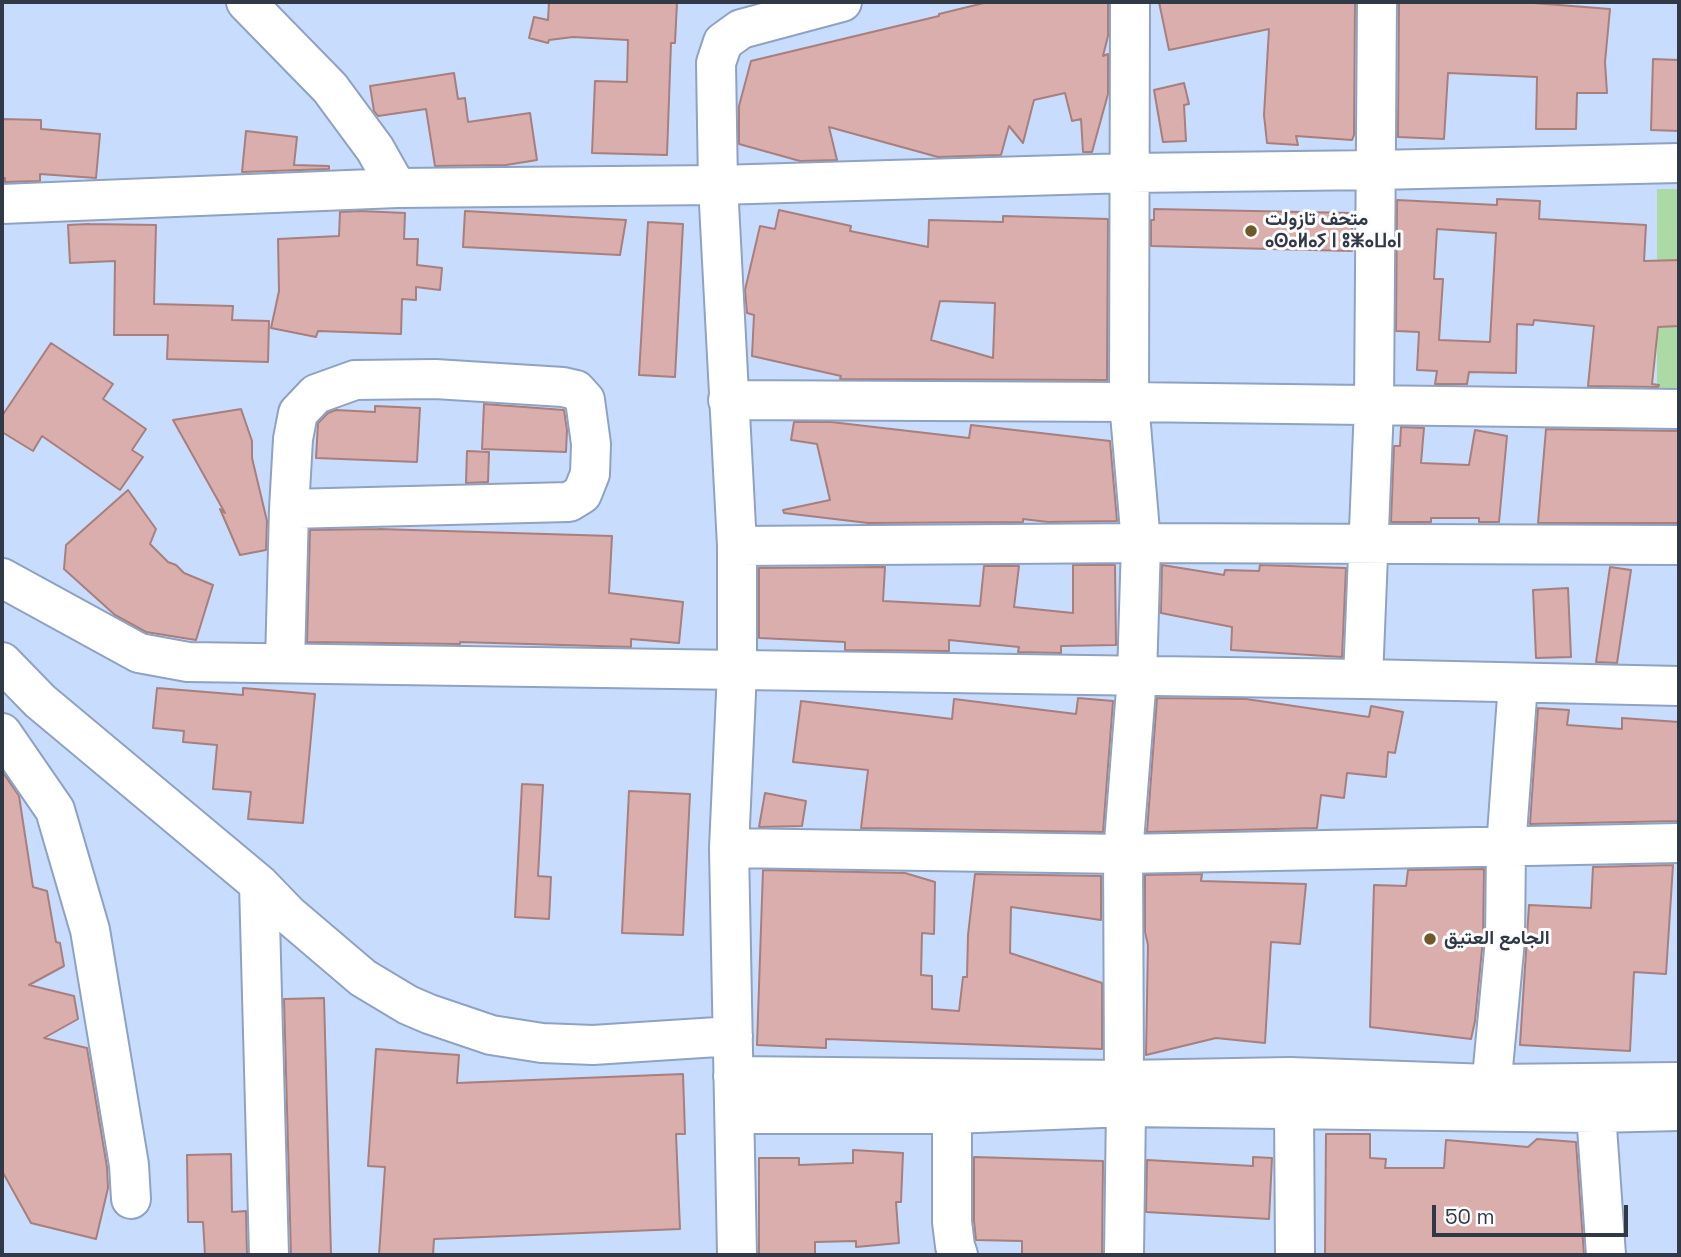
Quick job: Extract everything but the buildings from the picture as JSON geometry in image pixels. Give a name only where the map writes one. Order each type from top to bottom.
[{"type":"street","points":[[246,2],[330,88],[375,149],[397,188]]},
{"type":"street","points":[[737,1255],[729,848],[737,671],[737,546],[718,185],[716,63],[723,42],[740,29],[842,2]]},
{"type":"street","points":[[1124,1255],[1122,854],[1137,677],[1141,543],[1129,402],[1130,2]]},
{"type":"street","points":[[1363,679],[1374,406],[1377,2]]},
{"type":"street","points":[[2,204],[397,188],[718,185],[1129,173],[1679,163]]},
{"type":"street","points":[[285,663],[289,509],[293,439],[298,413],[316,394],[355,380],[435,379],[563,387],[576,390],[585,400],[591,444],[590,474],[582,494],[569,502],[289,509]]},
{"type":"street","points":[[728,400],[1679,409]]},
{"type":"street","points":[[737,546],[1141,543],[1679,545]]},
{"type":"street","points":[[2,578],[139,653],[188,662],[1679,686]]},
{"type":"street","points":[[2,662],[40,701],[259,884],[289,915],[375,987],[418,1010],[491,1035],[562,1045],[733,1036]]},
{"type":"street","points":[[1489,1098],[1500,1015],[1505,940],[1506,848],[1518,683]]},
{"type":"street","points":[[2,733],[55,810],[90,930],[129,1165],[131,1199]]},
{"type":"street","points":[[729,848],[1122,854],[1679,843]]},
{"type":"street","points":[[259,884],[269,1255]]},
{"type":"street","points":[[733,1076],[1125,1094],[1292,1093],[1489,1098],[1679,1082]]},
{"type":"street","points":[[1292,1093],[1295,1255]]},
{"type":"street","points":[[735,1114],[952,1114],[1125,1094]]},
{"type":"street","points":[[1489,1098],[1596,1113],[1679,1111]]},
{"type":"street","points":[[1596,1113],[1606,1255]]},
{"type":"street","points":[[952,1114],[952,1222],[958,1255]]},
{"type":"green space","points":[[1657,189],[1679,189],[1679,395],[1657,395]]},
{"type":"place","name":"متحف تازولت ⴰⵙⴰⵍⴰⵢ ⵏ ⵓⵥⴰⵡⴰⵏ","points":[[1251,231]]},
{"type":"place","name":"الجامع العتيق","points":[[1430,939]]}]
